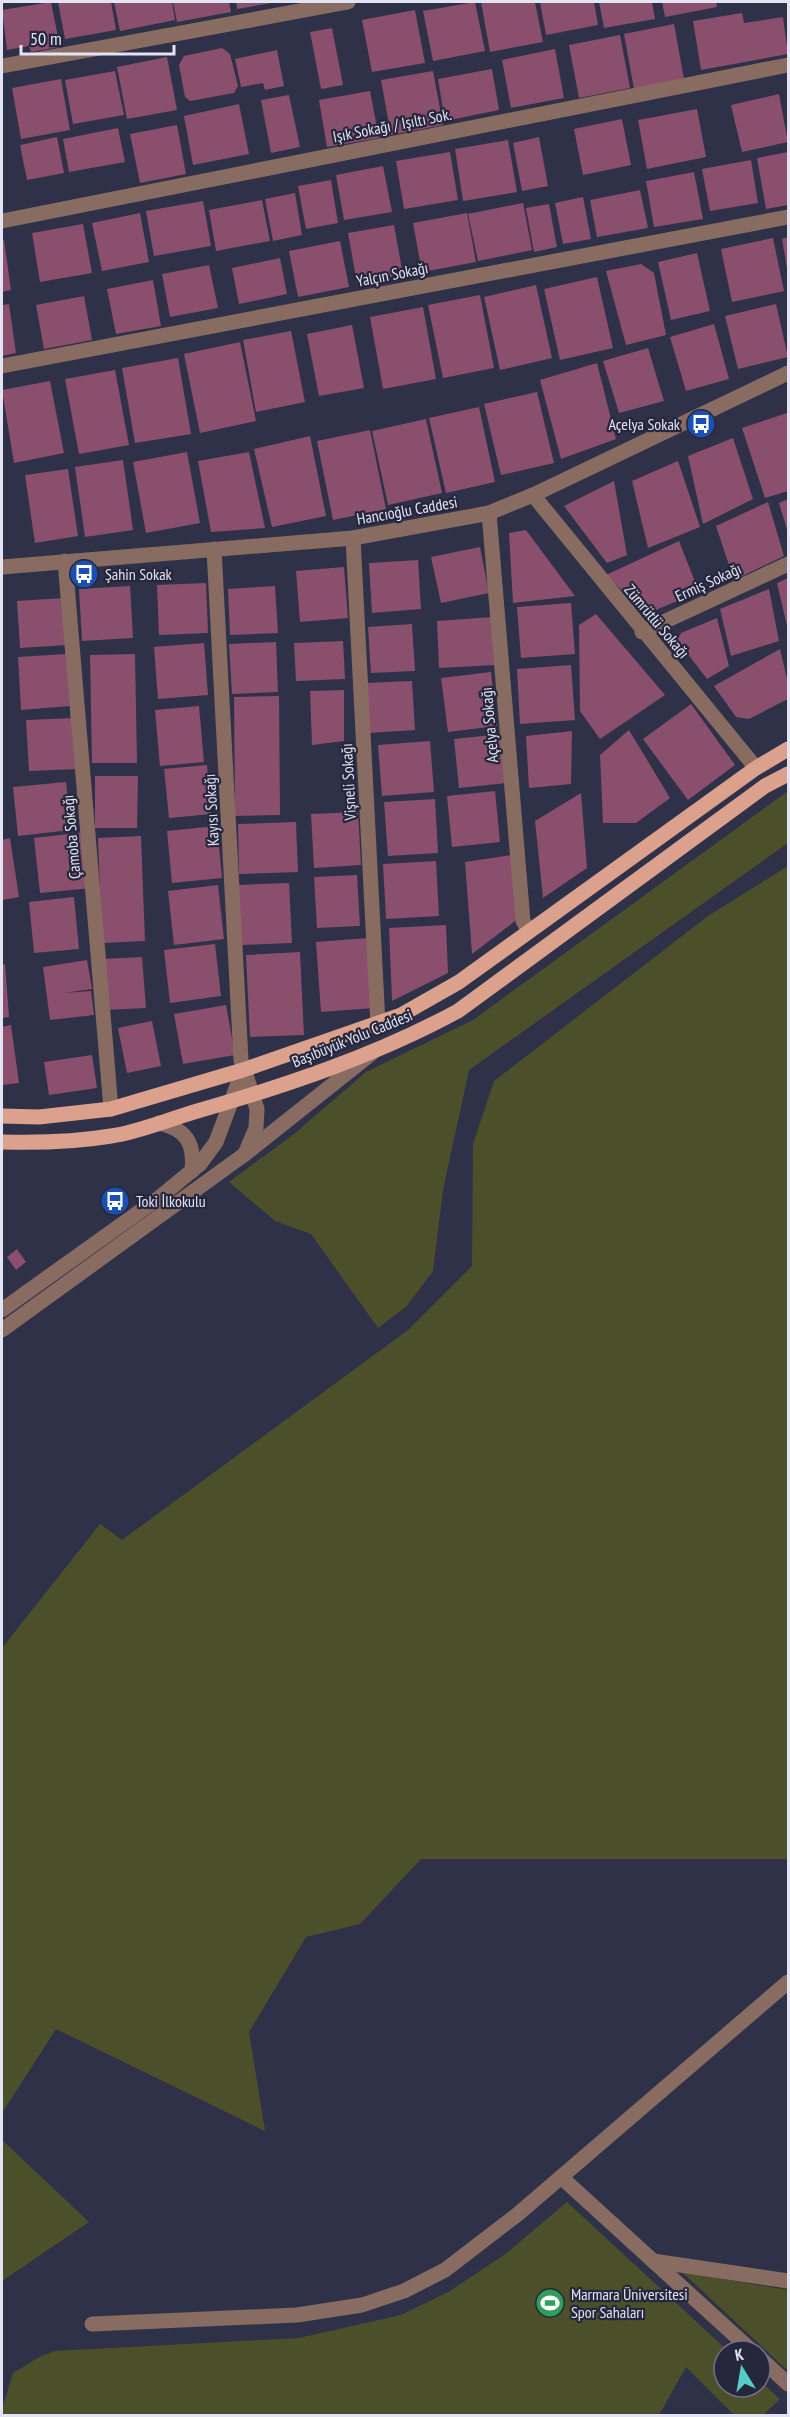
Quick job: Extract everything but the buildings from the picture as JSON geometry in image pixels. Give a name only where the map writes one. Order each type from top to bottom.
[{"type":"main road","name":"Başıbüyük Yolu Caddesi","points":[[2,1116],[39,1117],[111,1110],[243,1070],[378,1024],[428,1001],[459,982],[756,768],[789,749]]},
{"type":"main road","name":"Başıbüyük Yolu Caddesi","points":[[2,1142],[51,1143],[112,1136],[253,1095],[373,1052],[458,1011],[765,786],[789,774]]},
{"type":"street","points":[[2,66],[348,2]]},
{"type":"street","name":"Işık Sokağı / Işıltı Sok.","points":[[2,221],[789,65]]},
{"type":"street","name":"Yalçın Sokağı","points":[[2,366],[789,217]]},
{"type":"street","name":"Hancıoğlu Caddesi","points":[[2,567],[353,538],[489,513],[533,495],[789,373]]},
{"type":"street","name":"Zümrütlü Sokağı","points":[[533,495],[642,632],[756,768]]},
{"type":"street","name":"Açelya Sokağı","points":[[489,513],[523,921],[529,931]]},
{"type":"street","name":"Vişneli Sokağı","points":[[353,538],[378,1024]]},
{"type":"street","name":"Kayısı Sokağı","points":[[214,549],[243,1070]]},
{"type":"street","name":"Çamoba Sokağı","points":[[65,561],[111,1110]]},
{"type":"street","name":"Ermiş Sokağı","points":[[642,632],[789,564]]},
{"type":"street","points":[[2,1330],[245,1154],[373,1052]]},
{"type":"street","points":[[243,1070],[257,1109],[256,1128],[245,1154]]},
{"type":"street","points":[[2,1310],[200,1164],[216,1142],[243,1070]]},
{"type":"street","points":[[159,1123],[181,1130],[189,1143],[193,1156],[192,1171]]},
{"type":"street","points":[[92,2324],[297,2315],[362,2305],[404,2292],[445,2270],[518,2214],[789,1982]]},
{"type":"street","points":[[561,2177],[739,2339]]},
{"type":"street","points":[[653,2261],[789,2281]]},
{"type":"street","points":[[772,2369],[788,2384]]},
{"type":"green space","points":[[788,791],[788,843],[469,1070],[443,1190],[433,1271],[406,1307],[378,1328],[311,1234],[275,1221],[229,1182],[294,1134],[366,1072],[473,1020]]},
{"type":"green space","points":[[788,866],[788,1859],[421,1859],[360,1924],[306,1937],[249,2032],[265,2131],[56,2029],[2,2113],[2,1648],[100,1524],[122,1540],[408,1330],[472,1266],[473,1144],[494,1081],[708,916]]},
{"type":"green space","points":[[2,2140],[89,2222],[2,2281]]},
{"type":"green space","name":"Marmara Üniversitesi Spor Sahaları","points":[[567,2202],[715,2339],[712,2339],[712,2393],[686,2367],[659,2415],[4,2415],[2,2409],[13,2373],[41,2356],[55,2351],[299,2338],[401,2315],[450,2291],[504,2255]]},
{"type":"green space","points":[[682,2272],[788,2290],[788,2371],[772,2356],[772,2339],[754,2339]]},
{"type":"green space","name":"Marmara Üniversitesi Spor Sahaları","points":[[772,2392],[780,2399],[763,2415],[734,2415],[718,2399],[772,2399]]},
{"type":"place","name":"Açelya Sokak","points":[[701,424]]},
{"type":"place","name":"Şahin Sokak","points":[[84,574]]},
{"type":"place","name":"Toki İlkokulu","points":[[115,1201]]},
{"type":"place","name":"Marmara Üniversitesi Spor Sahaları","points":[[550,2303]]}]
